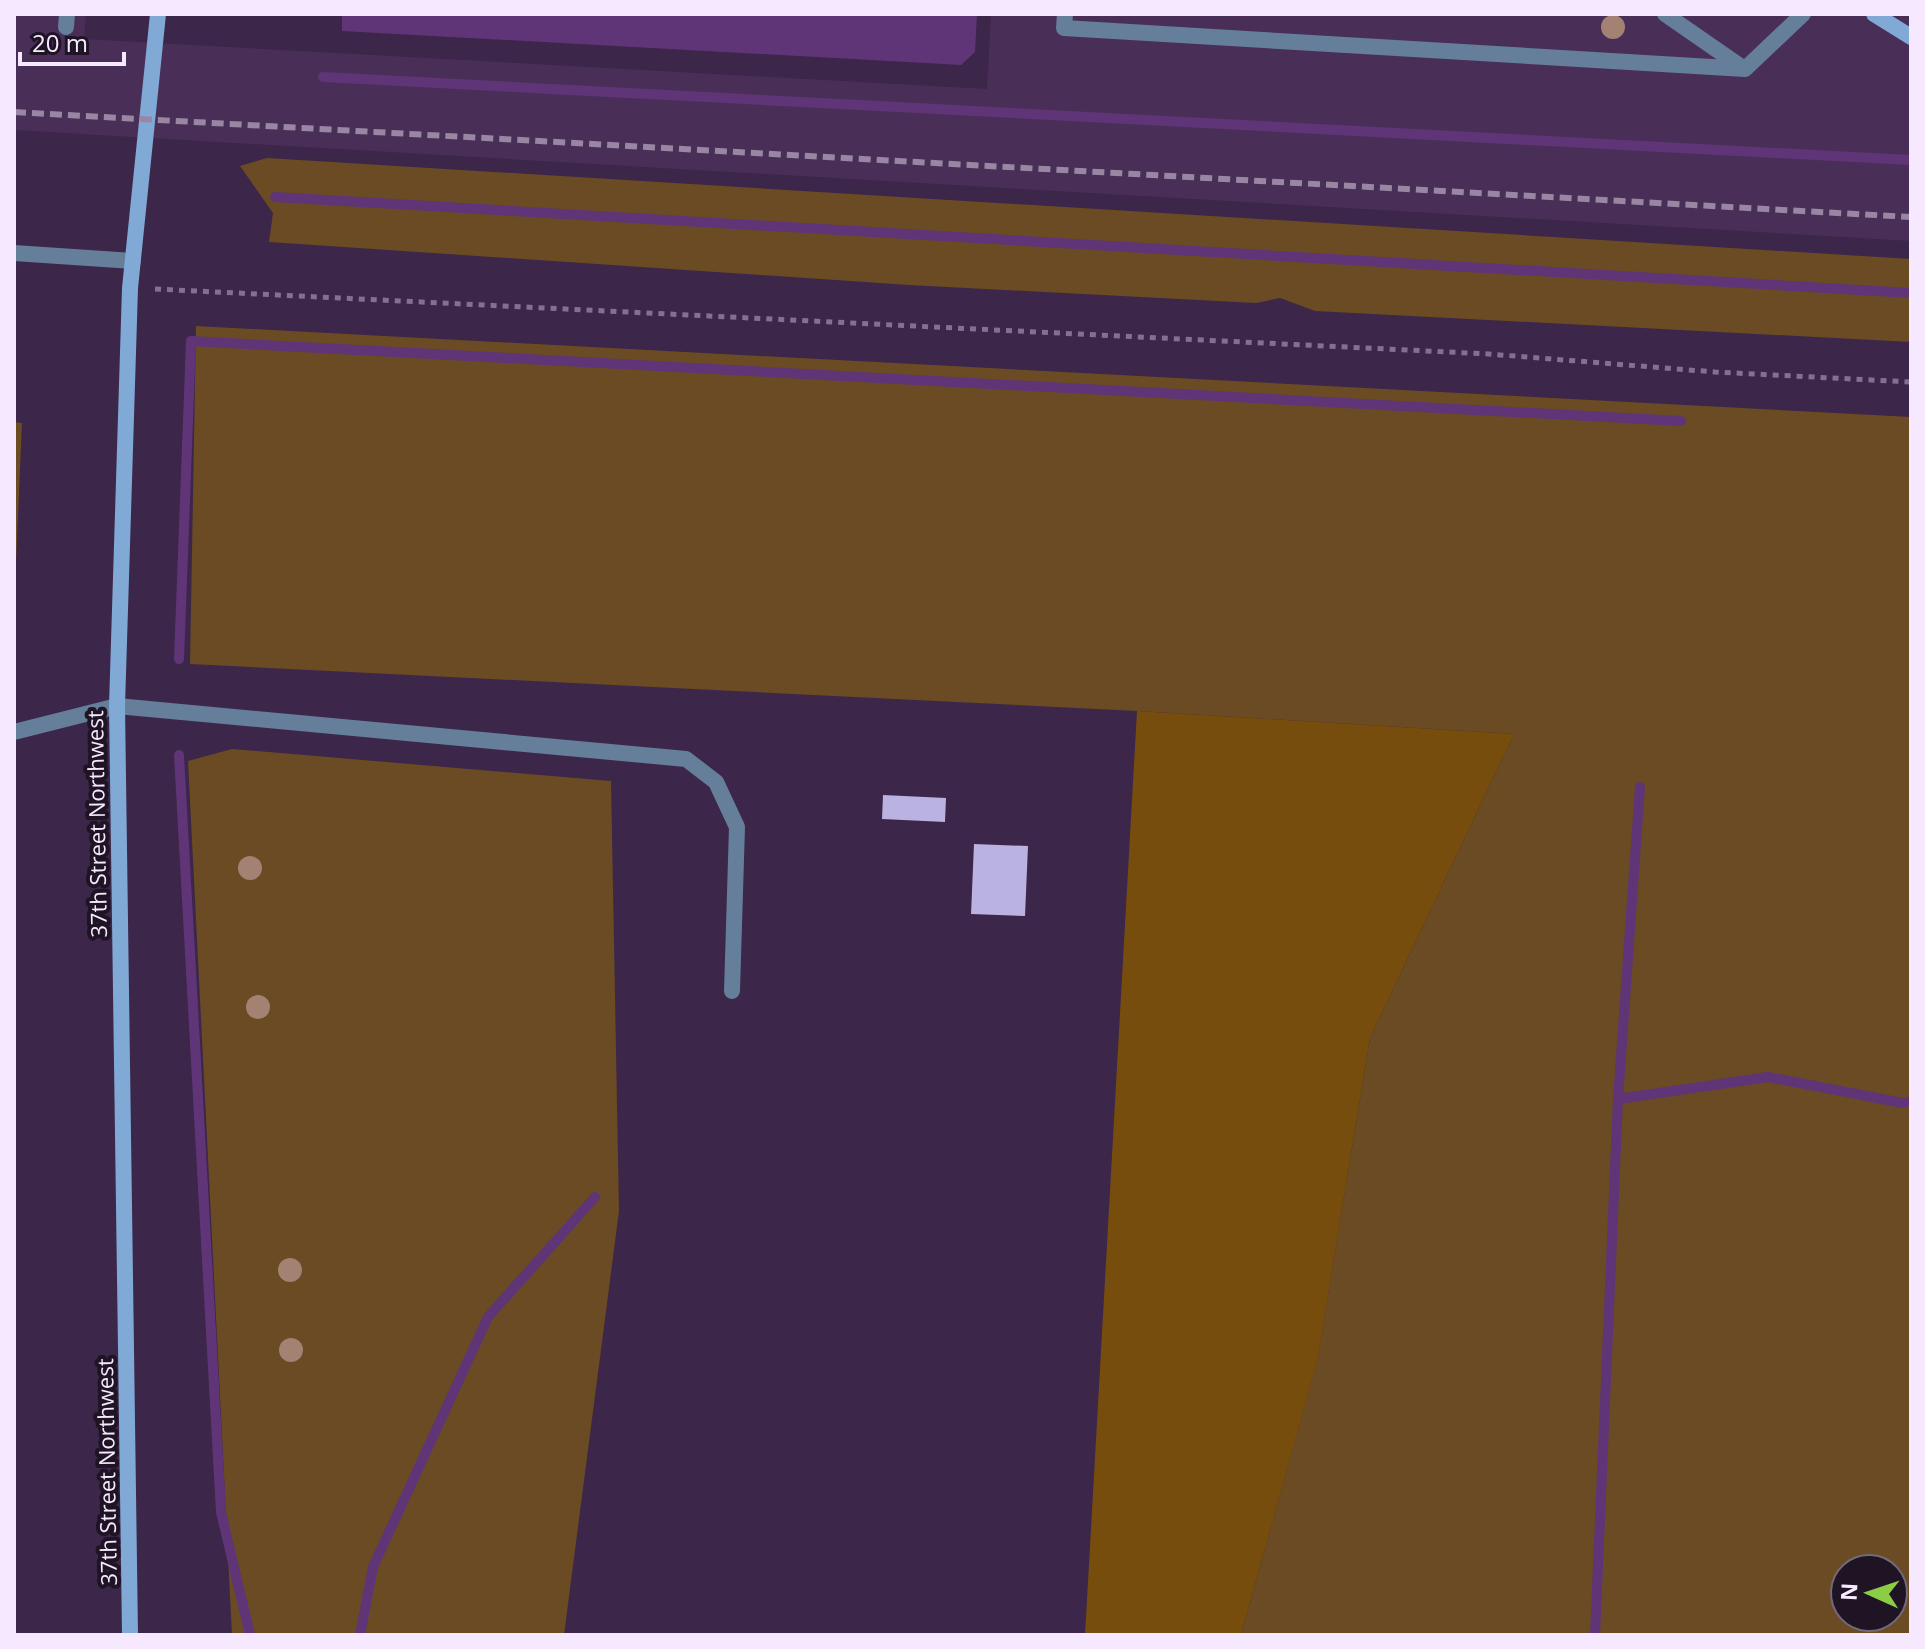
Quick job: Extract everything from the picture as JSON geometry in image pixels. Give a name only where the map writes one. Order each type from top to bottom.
[{"type":"main road","name":"37th Street Northwest","points":[[130,1635],[117,706],[130,288],[158,14]]},
{"type":"main road","points":[[1874,14],[1911,37]]},
{"type":"street","points":[[1065,14],[1064,28],[1745,69],[1803,14]]},
{"type":"street","points":[[1665,14],[1745,69]]},
{"type":"street","points":[[14,253],[133,261]]},
{"type":"street","points":[[14,732],[117,706],[686,759],[716,782],[737,827],[732,991]]},
{"type":"path","points":[[130,288],[1489,354],[1715,372],[1911,382]]},
{"type":"shaded area","points":[[14,14],[86,14],[84,39],[987,89],[991,14],[1911,14],[1911,241],[14,130]]},
{"type":"shaded area","points":[[342,14],[977,14],[975,52],[961,65],[342,31]]},
{"type":"shaded area","points":[[267,158],[1911,259],[1911,342],[1315,311],[1280,298],[1256,303],[909,285],[269,242],[273,213],[240,166]]},
{"type":"shaded area","points":[[196,326],[1911,417],[1911,1635],[1241,1635],[1317,1361],[1370,1038],[1514,734],[1137,711],[190,664]]},
{"type":"shaded area","points":[[14,422],[22,423],[14,611]]},
{"type":"shaded area","points":[[1137,711],[1514,734],[1370,1038],[1317,1362],[1241,1635],[1085,1635]]},
{"type":"shaded area","points":[[232,749],[611,781],[619,1211],[564,1635],[232,1635],[188,761]]},
{"type":"building","points":[[883,795],[946,798],[945,822],[882,819]]},
{"type":"building","points":[[974,844],[1028,846],[1025,916],[971,914]]},
{"type":"waterway","points":[[323,77],[1911,160]]},
{"type":"waterway","points":[[275,197],[1911,293]]},
{"type":"waterway","points":[[179,659],[191,341],[1681,421]]},
{"type":"waterway","points":[[179,755],[221,1512],[250,1635]]},
{"type":"waterway","points":[[1595,1635],[1618,1099],[1640,787]]},
{"type":"waterway","points":[[1618,1099],[1768,1077],[1903,1103],[1911,1101]]},
{"type":"waterway","points":[[360,1635],[373,1567],[488,1317],[595,1197]]},
{"type":"railway","points":[[14,112],[1911,217]]}]
